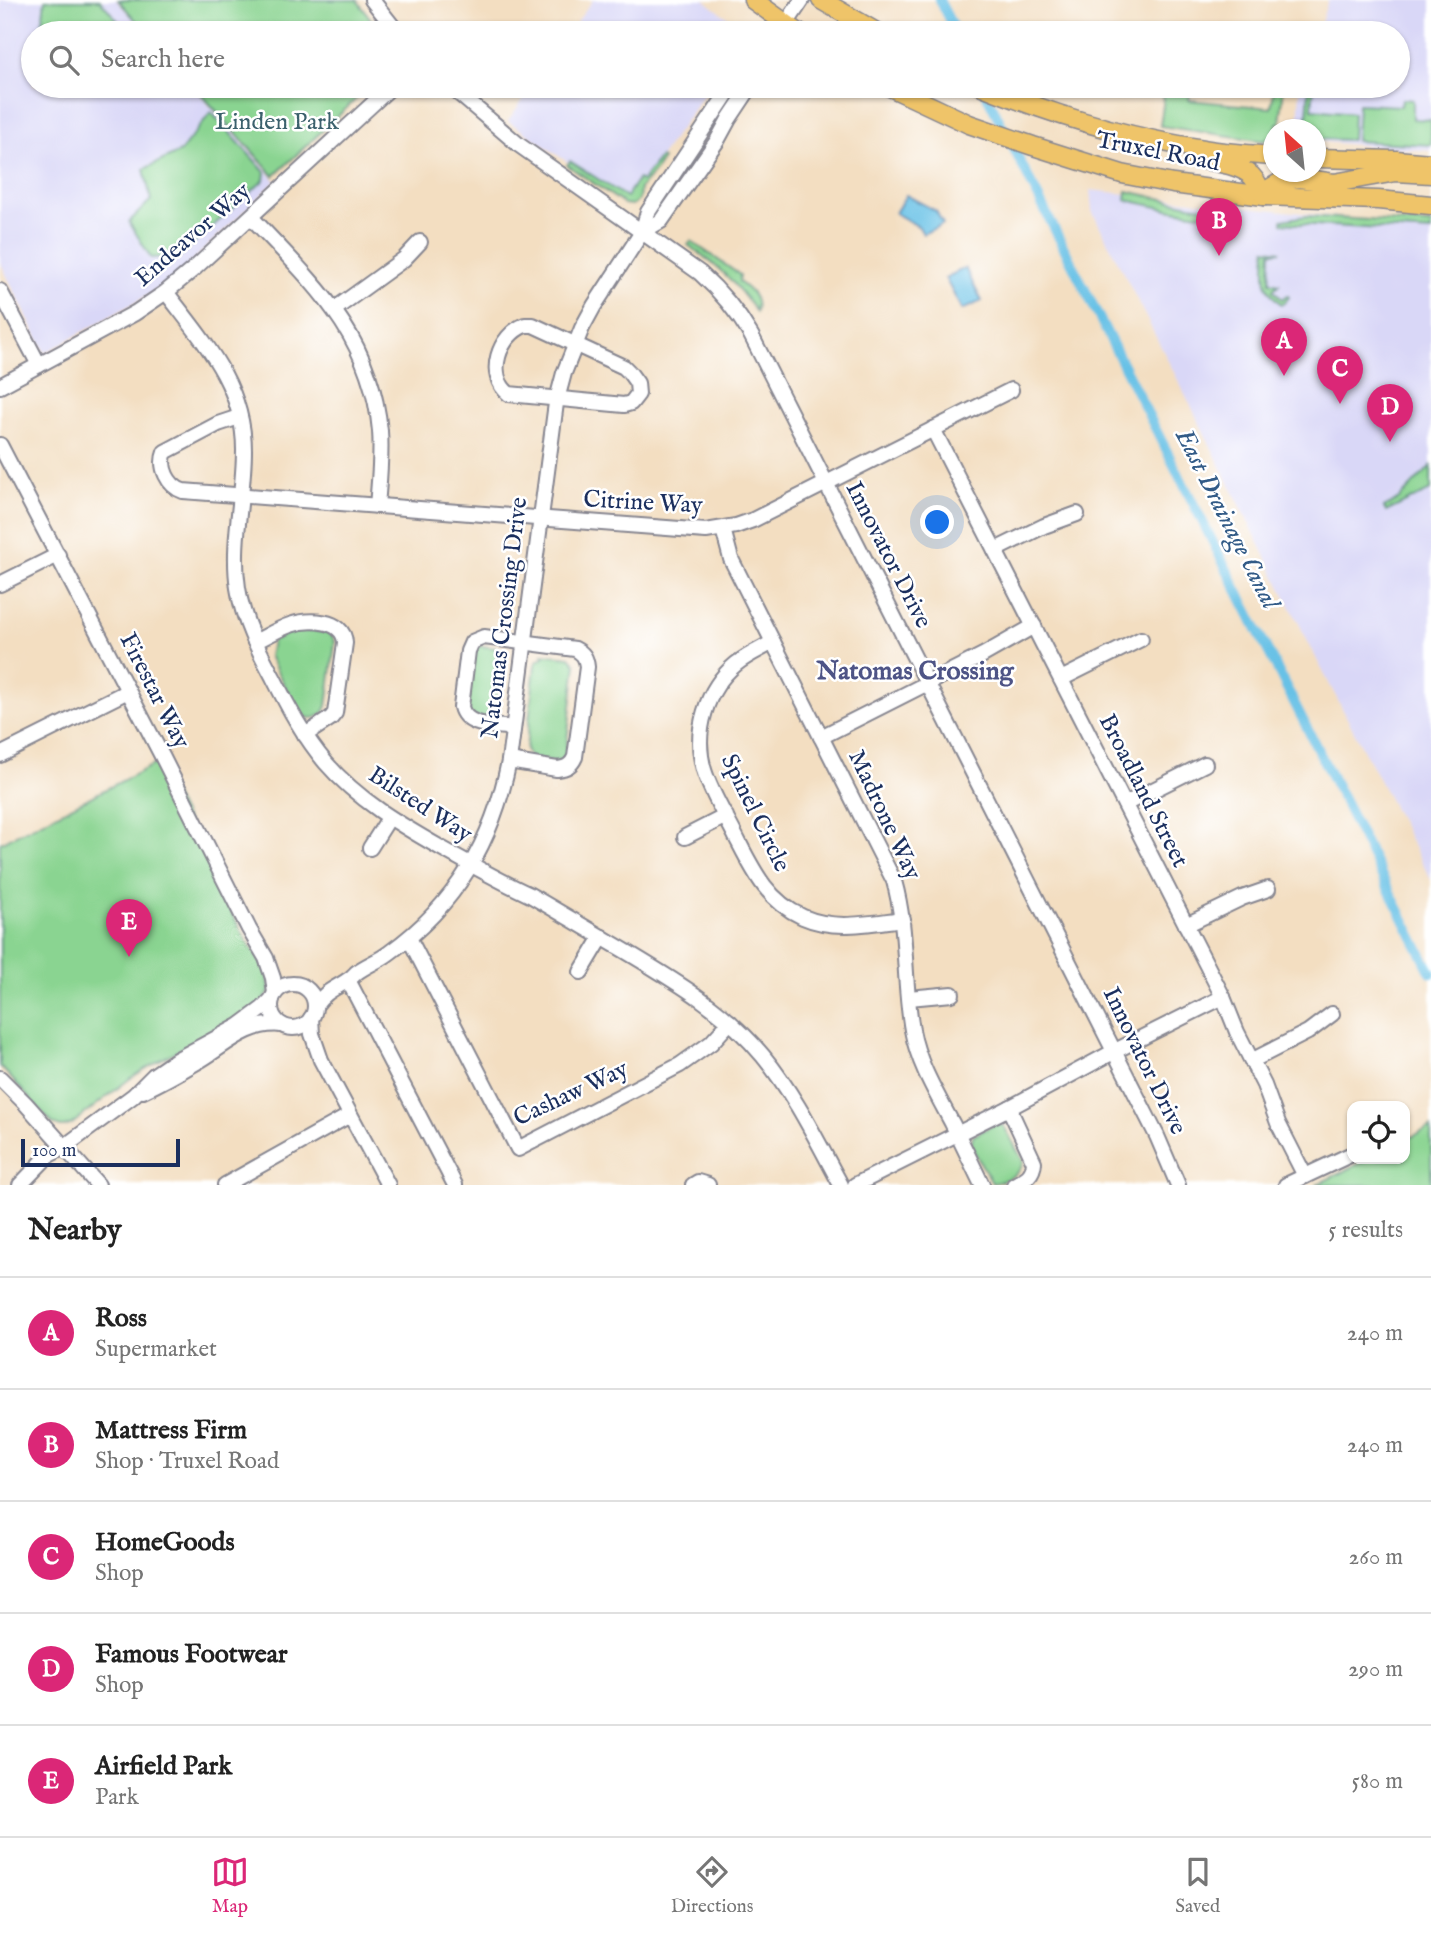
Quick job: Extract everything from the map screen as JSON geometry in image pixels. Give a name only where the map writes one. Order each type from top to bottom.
[{"type":"main road","points":[[753,0],[775,21]]},
{"type":"main road","points":[[821,0],[857,21]]},
{"type":"main road","name":"Truxel Road","points":[[914,98],[969,124],[1122,174],[1264,196],[1378,200],[1431,205]]},
{"type":"main road","name":"Truxel Road","points":[[1012,98],[1042,110],[1123,134],[1192,147],[1263,155]]},
{"type":"main road","points":[[1088,124],[1102,136],[1139,147],[1233,166],[1248,173],[1264,196],[1284,180],[1300,178],[1335,183],[1396,172],[1431,174]]},
{"type":"main road","points":[[1326,158],[1431,163]]},
{"type":"street","points":[[372,0],[389,21]]},
{"type":"street","points":[[790,21],[802,0]]},
{"type":"street","name":"Endeavor Way","points":[[0,386],[106,330],[166,292],[379,98]]},
{"type":"street","name":"Innovator Drive","points":[[464,98],[519,145],[700,272],[745,324],[1115,1051],[1178,1185]]},
{"type":"street","name":"Natomas Crossing Drive","points":[[313,1012],[326,993],[409,938],[439,908],[471,865],[486,836],[496,813],[509,761],[540,519],[564,373],[574,344],[594,306],[642,232],[648,212],[724,98]]},
{"type":"street","name":"Natomas Crossing Drive","points":[[642,232],[661,221],[717,141],[743,98]]},
{"type":"street","points":[[251,217],[335,309],[362,359],[377,407],[380,458],[377,506]]},
{"type":"street","points":[[335,309],[404,259],[420,242]]},
{"type":"street","points":[[0,291],[40,365]]},
{"type":"street","name":"Bilsted Way","points":[[166,292],[213,354],[233,393],[243,430],[244,451],[237,551],[237,579],[242,609],[255,642],[305,735],[326,763],[347,785],[389,818],[530,895],[705,1001],[765,1058],[787,1089],[841,1185]]},
{"type":"street","points":[[533,325],[574,344],[624,367],[629,372],[637,383],[638,394],[631,403],[624,405],[514,396],[503,390],[497,371],[500,351],[509,335],[518,327],[533,325]]},
{"type":"street","name":"Citrine Way","points":[[239,417],[218,424],[165,452],[163,469],[176,488],[183,491],[686,531],[723,529],[753,520],[1011,390]]},
{"type":"street","name":"Broadland Street","points":[[933,429],[1223,997],[1237,1032],[1253,1060],[1278,1123],[1305,1176]]},
{"type":"street","name":"Firestar Way","points":[[0,445],[265,958],[273,978],[273,996]]},
{"type":"street","points":[[995,550],[1077,513]]},
{"type":"street","name":"Madrone Way","points":[[723,529],[731,559],[894,881],[902,919],[912,1030],[918,1054],[982,1185]]},
{"type":"street","points":[[0,584],[58,555]]},
{"type":"street","points":[[255,642],[297,623],[332,624],[343,633],[345,643],[335,713],[305,735]]},
{"type":"street","points":[[821,737],[1034,626]]},
{"type":"street","points":[[509,761],[557,769],[573,762],[587,667],[584,655],[575,649],[484,637],[478,638],[470,646],[461,707],[466,719],[513,728]]},
{"type":"street","points":[[1061,679],[1141,639]]},
{"type":"street","name":"Spinel Circle","points":[[773,642],[745,657],[724,675],[707,703],[702,720],[700,751],[703,768],[757,877],[777,901],[791,911],[817,922],[835,925],[902,919]]},
{"type":"street","points":[[0,755],[128,691]]},
{"type":"street","points":[[1125,804],[1205,764]]},
{"type":"street","points":[[685,837],[726,816]]},
{"type":"street","points":[[370,848],[389,818]]},
{"type":"street","points":[[1186,925],[1242,898],[1268,889]]},
{"type":"street","points":[[581,972],[602,937]]},
{"type":"street","name":"Cashaw Way","points":[[409,938],[518,1149],[680,1065],[711,1043],[730,1022]]},
{"type":"street","name":"Firestar Way","points":[[265,958],[285,977],[301,986]]},
{"type":"street","name":"Natomas Crossing Drive","points":[[301,986],[320,987],[346,975],[352,976]]},
{"type":"street","points":[[352,976],[454,1185]]},
{"type":"street","points":[[20,1185],[49,1155],[133,1096],[154,1075],[239,1026],[262,1009],[286,985],[301,986],[310,993],[312,1034],[321,1060],[388,1185]]},
{"type":"street","points":[[909,998],[951,994]]},
{"type":"street","points":[[273,996],[270,1006],[276,1020],[300,1036],[321,1060]]},
{"type":"street","points":[[855,1185],[1223,997]]},
{"type":"street","points":[[133,1096],[199,1061],[247,1030],[265,1025],[304,1025],[313,1012]]},
{"type":"street","points":[[1253,1060],[1308,1032],[1332,1014]]},
{"type":"street","points":[[0,1078],[98,1185]]},
{"type":"street","points":[[1009,1108],[1034,1162],[1034,1170],[1028,1178],[1014,1185]]},
{"type":"street","points":[[225,1185],[350,1115]]},
{"type":"street","points":[[32,1185],[55,1161],[64,1147]]},
{"type":"street","points":[[1286,1185],[1347,1156]]},
{"type":"street","points":[[693,1185],[698,1182],[708,1185]]},
{"type":"shaded area","points":[[0,0],[116,0],[135,21],[21,21],[21,98],[203,98],[276,181],[168,284],[45,353],[0,262]]},
{"type":"shaded area","points":[[593,0],[704,0],[732,21],[578,21]]},
{"type":"shaded area","points":[[1328,0],[1431,0],[1431,151],[1326,142],[1326,119],[1298,119],[1299,98],[1410,98],[1410,21],[1322,21]]},
{"type":"shaded area","points":[[524,98],[702,98],[634,194],[624,201],[508,121]]},
{"type":"shaded area","points":[[1090,190],[1431,227],[1431,880],[1318,662],[1092,211]]},
{"type":"green space","points":[[45,0],[100,0],[118,21],[42,21]]},
{"type":"green space","points":[[118,0],[357,0],[372,21],[136,21]]},
{"type":"green space","name":"Linden Park","points":[[205,98],[357,98],[274,176]]},
{"type":"green space","points":[[1164,98],[1189,98],[1271,108],[1273,98],[1283,98],[1280,119],[1263,119],[1263,141],[1160,126]]},
{"type":"green space","points":[[1308,98],[1313,98],[1312,109],[1353,113],[1352,140],[1326,139],[1326,119],[1307,119]]},
{"type":"green space","points":[[1402,99],[1413,100],[1413,119],[1431,120],[1431,145],[1356,141],[1358,104],[1401,106]]},
{"type":"green space","points":[[211,112],[265,172],[264,180],[180,256],[151,258],[129,222],[151,200],[144,169],[180,152]]},
{"type":"green space","points":[[660,157],[663,159],[640,188],[639,200],[632,205],[624,204],[567,165],[570,161],[626,197],[638,179],[642,181]]},
{"type":"green space","points":[[1127,191],[1231,211],[1240,217],[1231,219],[1126,200]]},
{"type":"green space","points":[[1306,216],[1431,224],[1431,232],[1282,223],[1282,220]]},
{"type":"green space","points":[[691,241],[740,275],[739,282],[755,298],[756,312],[725,275],[688,245]]},
{"type":"green space","points":[[1266,249],[1281,251],[1271,252],[1270,282],[1279,284],[1273,290],[1282,299],[1287,295],[1289,297],[1281,304],[1270,292],[1265,279]]},
{"type":"green space","points":[[1431,466],[1431,490],[1386,512],[1384,508],[1399,499]]},
{"type":"green space","points":[[300,630],[328,632],[335,643],[327,706],[316,717],[299,713],[269,656],[272,641]]},
{"type":"green space","points":[[474,648],[497,648],[502,659],[495,709],[487,718],[472,717],[464,708]]},
{"type":"green space","points":[[543,654],[570,657],[576,664],[565,757],[560,762],[530,758],[526,749],[535,665],[544,657]]},
{"type":"green space","points":[[157,763],[233,916],[267,970],[270,991],[258,1009],[167,1056],[132,1077],[72,1124],[58,1126],[53,1124],[0,1066],[0,843]]},
{"type":"green space","points":[[995,1124],[1005,1128],[1023,1161],[1022,1166],[1012,1176],[992,1183],[971,1146],[973,1136]]},
{"type":"green space","points":[[1431,1127],[1431,1185],[1316,1185],[1359,1164],[1410,1164],[1410,1138]]},
{"type":"water","points":[[906,195],[936,211],[943,224],[923,234],[919,227],[895,213]]},
{"type":"water","points":[[965,268],[982,301],[962,310],[945,278]]},
{"type":"waterway","name":"East Drainage Canal","points":[[939,0],[950,21]]},
{"type":"waterway","name":"East Drainage Canal","points":[[988,98],[1431,973]]},
{"type":"place","name":"Mattress Firm","points":[[1219,256]]},
{"type":"place","name":"Ross","points":[[1284,376]]},
{"type":"place","name":"HomeGoods","points":[[1340,404]]},
{"type":"place","name":"Famous Footwear","points":[[1390,442]]},
{"type":"place","name":"Airfield Park","points":[[129,957]]},
{"type":"district","name":"Natomas Crossing","points":[[915,671]]}]
